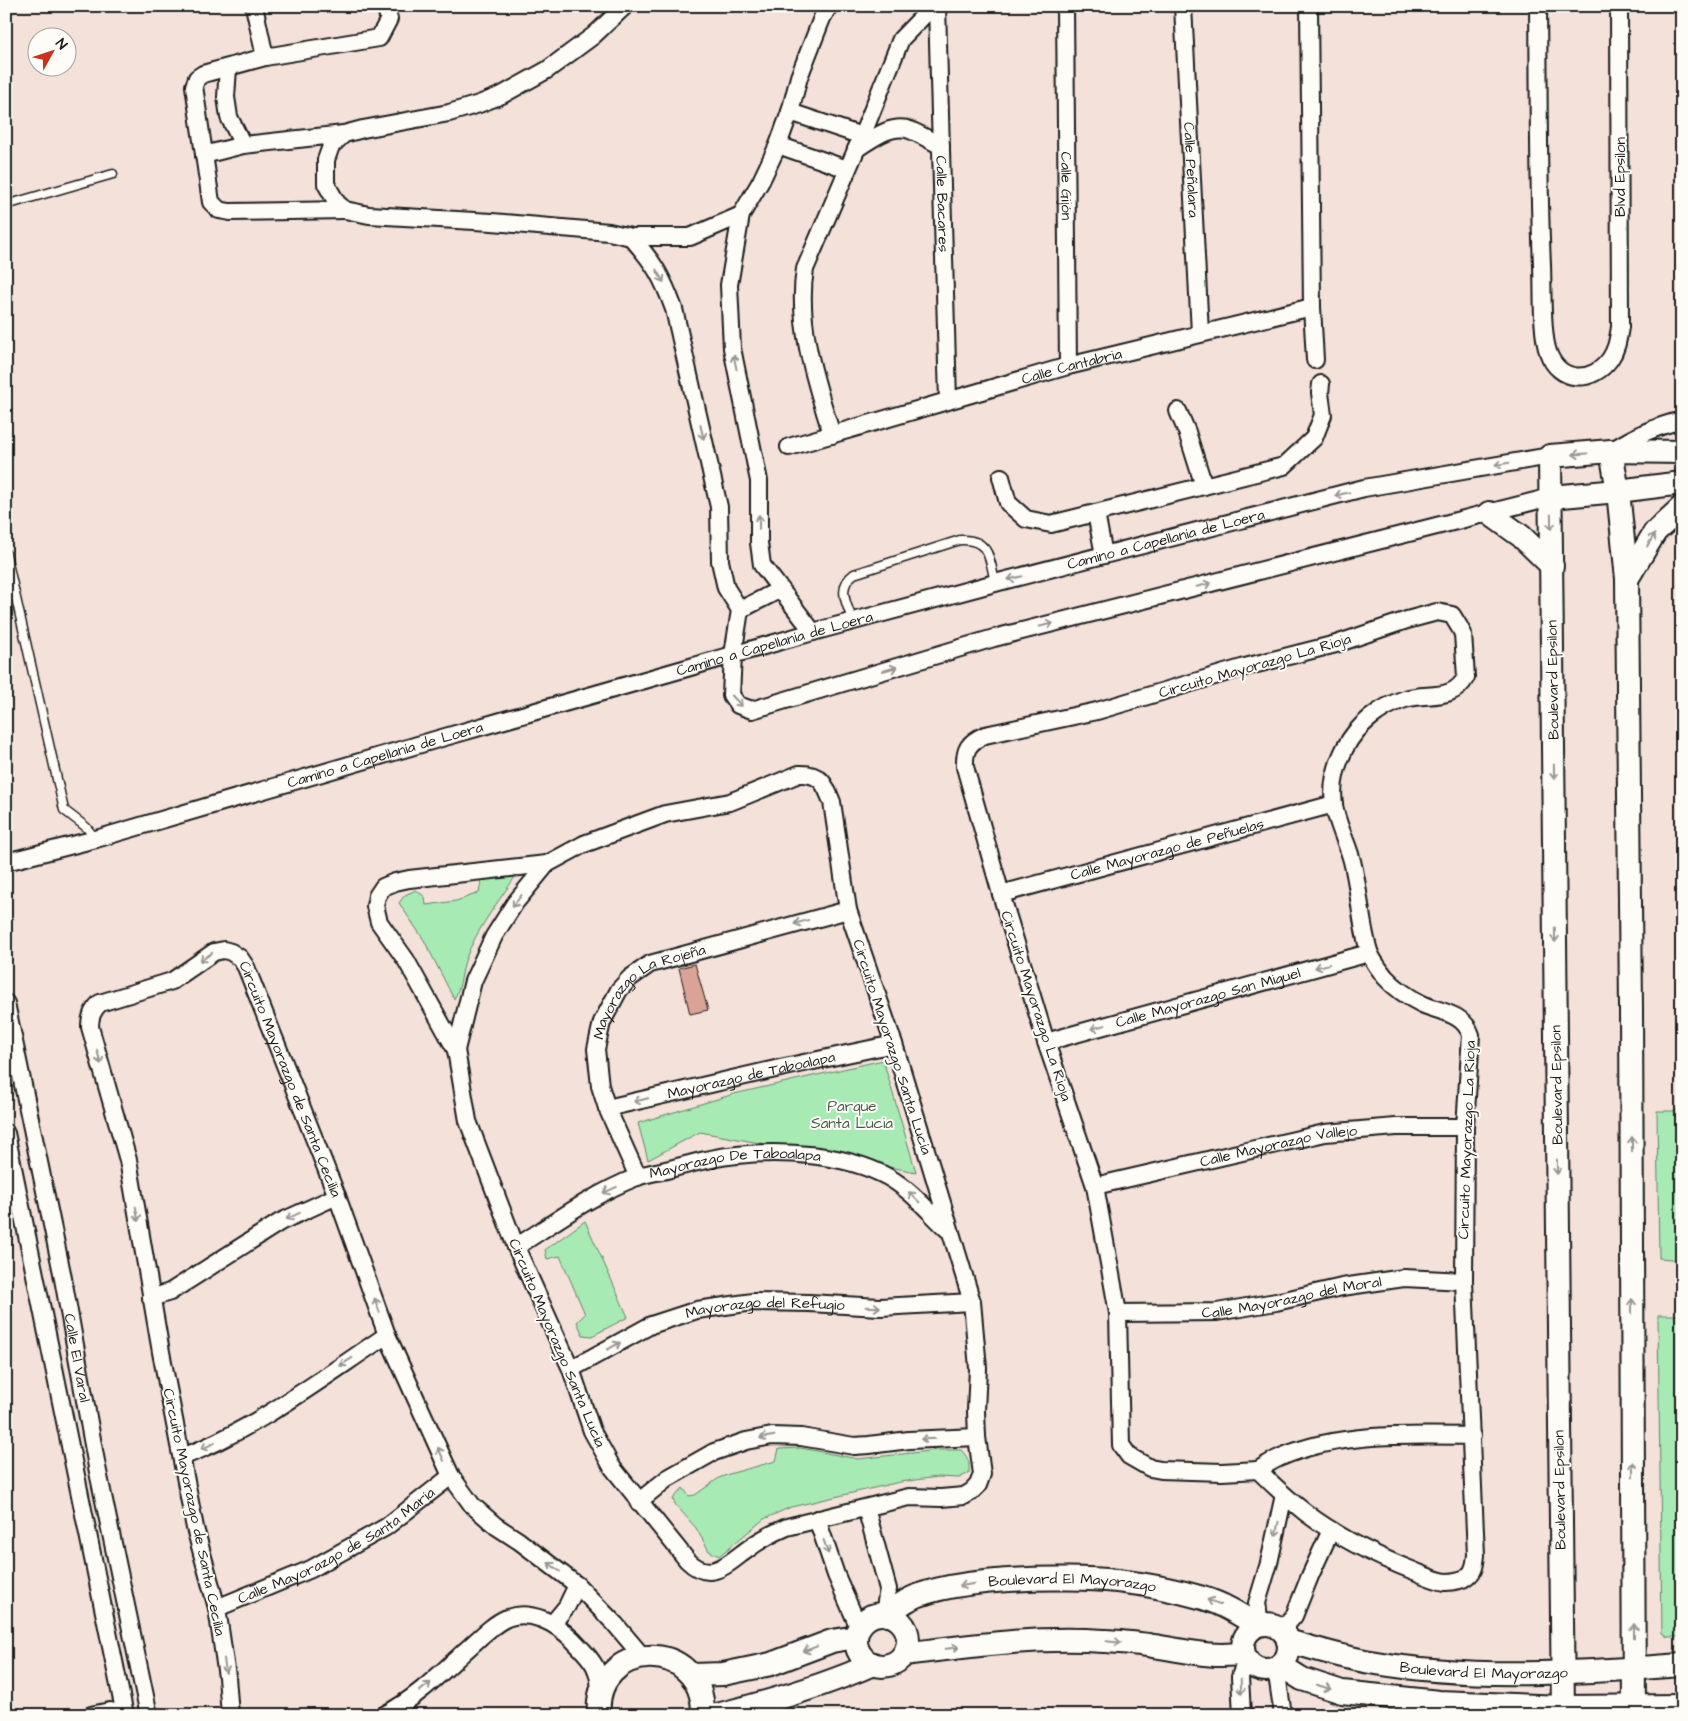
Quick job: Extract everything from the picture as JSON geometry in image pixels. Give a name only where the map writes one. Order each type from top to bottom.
[{"type":"street","points":[[254,6],[265,57]]},
{"type":"street","points":[[385,6],[389,19],[379,38],[265,57],[203,74],[197,78],[194,86],[211,202],[219,210],[230,212],[345,210],[370,215],[492,222],[609,232],[631,237],[690,237],[740,215]]},
{"type":"street","points":[[813,632],[762,564],[759,543],[759,481],[732,348],[729,285],[740,215],[778,145],[790,112],[799,77],[822,18],[829,6]]},
{"type":"street","points":[[832,436],[806,342],[802,286],[805,269],[901,39],[933,6]]},
{"type":"street","name":"Calle Bacares","points":[[937,6],[948,400]]},
{"type":"street","name":"Calle Gijón","points":[[1065,6],[1068,366]]},
{"type":"street","name":"Calle Peñalara","points":[[1183,6],[1200,333]]},
{"type":"street","points":[[1309,6],[1312,307],[1315,360]]},
{"type":"street","name":"Blvd Epsilon","points":[[1538,6],[1540,217],[1544,333],[1548,353],[1558,369],[1564,374],[1578,378],[1590,375],[1610,360],[1617,347],[1620,327],[1619,6]]},
{"type":"street","points":[[204,155],[243,145],[344,134],[449,113],[479,104],[502,95],[547,70],[593,36],[615,10]]},
{"type":"street","points":[[228,68],[226,97],[229,117],[243,145]]},
{"type":"street","points":[[790,112],[859,143],[889,130],[899,128],[910,130],[941,146]]},
{"type":"street","points":[[344,134],[331,146],[326,160],[326,184],[337,203],[345,210]]},
{"type":"street","points":[[778,145],[848,169]]},
{"type":"street","points":[[631,237],[650,258],[664,280],[674,309],[719,507],[720,561],[726,588],[740,610],[733,655],[731,694],[738,705],[752,710],[994,638],[1551,497],[1682,483]]},
{"type":"street","name":"Calle Cantabria","points":[[788,448],[1068,366],[1312,307]]},
{"type":"street","points":[[1001,477],[1008,503],[1026,519],[1051,524],[1284,466],[1314,438],[1323,415],[1320,393],[1321,384]]},
{"type":"street","points":[[1178,410],[1204,486]]},
{"type":"street","points":[[1611,451],[1656,426],[1682,420]]},
{"type":"street","points":[[1611,451],[1618,491],[1627,579],[1634,1711]]},
{"type":"street","points":[[1550,456],[1611,451],[1682,452]]},
{"type":"street","name":"Boulevard Epsilon","points":[[1550,456],[1563,1711]]},
{"type":"street","name":"Camino a Capellanía de Loera","points":[[6,862],[96,839],[457,733],[813,632],[995,583],[1364,488],[1550,456]]},
{"type":"street","points":[[1627,579],[1655,532],[1682,507]]},
{"type":"street","points":[[1096,513],[1104,555]]},
{"type":"street","points":[[1489,513],[1521,536],[1552,566]]},
{"type":"street","points":[[740,610],[780,589]]},
{"type":"street","name":"Circuito Mayorazgo La Rioja","points":[[1258,1470],[1307,1514],[1357,1546],[1386,1560],[1431,1578],[1447,1582],[1468,1576],[1475,1567],[1472,1436],[1464,1281],[1465,1126],[1471,1043],[1468,1028],[1458,1017],[1422,1004],[1404,994],[1385,976],[1369,953],[1353,862],[1334,804],[1337,767],[1352,736],[1361,725],[1394,704],[1412,698],[1442,696],[1463,683],[1466,677],[1463,634],[1452,615],[1437,612],[1336,644],[1245,667],[1096,711],[985,735],[974,740],[964,757],[965,767],[1001,894],[1046,1042],[1095,1186],[1118,1313],[1121,1445],[1129,1456],[1150,1468],[1161,1470],[1222,1472],[1258,1470],[1280,1457],[1300,1450],[1350,1440],[1420,1435],[1472,1436]]},
{"type":"street","name":"Circuito Mayorazgo Santa Lucía","points":[[456,1050],[473,981],[490,945],[514,903],[547,864],[584,844],[665,814],[730,802],[799,774],[810,774],[821,780],[832,802],[848,910],[894,1044],[972,1302],[978,1368],[977,1437],[982,1474],[978,1485],[964,1496],[909,1497],[787,1527],[748,1549],[718,1570],[710,1571],[699,1570],[693,1566],[638,1502],[612,1467],[592,1431],[571,1369],[516,1247],[468,1121],[456,1050],[406,960],[379,922],[375,906],[377,896],[383,888],[407,879],[547,864]]},
{"type":"street","name":"Calle Mayorazgo de Peñuelas","points":[[1001,894],[1334,804]]},
{"type":"street","name":"Mayorazgo La Rojeña","points":[[638,1177],[607,1108],[600,1086],[596,1049],[602,1022],[619,990],[628,980],[650,964],[848,910]]},
{"type":"street","name":"Circuito Mayorazgo de Santa Cecilia","points":[[230,1715],[227,1677],[217,1608],[195,1528],[151,1298],[128,1160],[90,1027],[90,1018],[100,1003],[172,981],[214,952],[224,950],[240,958],[246,967],[337,1196],[387,1336],[451,1476],[472,1505],[496,1526],[577,1585],[615,1624],[642,1656]]},
{"type":"street","name":"Calle Mayorazgo San Miguel","points":[[1046,1042],[1369,953]]},
{"type":"street","name":"Calle El Varal","points":[[6,1003],[62,1273],[97,1466],[149,1715]]},
{"type":"street","name":"Mayorazgo de Taboalapa","points":[[607,1108],[894,1044]]},
{"type":"street","name":"Calle Mayorazgo Vallejo","points":[[1095,1186],[1325,1133],[1396,1127],[1465,1126]]},
{"type":"street","points":[[6,1133],[124,1715],[110,1712],[91,1715]]},
{"type":"street","name":"Mayorazgo De Taboalapa","points":[[516,1247],[590,1199],[638,1177],[702,1161],[737,1155],[788,1153],[829,1158],[860,1166],[887,1176],[902,1186],[949,1231]]},
{"type":"street","points":[[151,1298],[170,1292],[280,1222],[337,1196]]},
{"type":"street","name":"Calle Mayorazgo del Moral","points":[[1118,1313],[1217,1312],[1276,1302],[1342,1287],[1404,1278],[1464,1281]]},
{"type":"street","name":"Mayorazgo del Refugio","points":[[571,1369],[651,1325],[696,1310],[754,1302],[880,1307],[972,1302]]},
{"type":"street","points":[[182,1457],[237,1432],[387,1336]]},
{"type":"street","points":[[638,1502],[668,1478],[714,1452],[755,1439],[772,1436],[801,1437],[854,1446],[909,1440],[977,1437]]},
{"type":"street","name":"Calle Mayorazgo de Santa María","points":[[217,1608],[311,1569],[386,1527],[451,1476]]},
{"type":"street","points":[[1258,1625],[1258,1603],[1270,1563],[1284,1495]]},
{"type":"street","points":[[866,1508],[888,1589],[886,1614]]},
{"type":"street","points":[[817,1519],[858,1632]]},
{"type":"street","points":[[1285,1636],[1331,1530]]},
{"type":"street","name":"Boulevard El Mayorazgo","points":[[886,1614],[918,1595],[977,1583],[1045,1579],[1116,1581],[1203,1598],[1229,1608],[1258,1625]]},
{"type":"street","points":[[553,1623],[568,1606],[577,1585]]},
{"type":"street","points":[[886,1614],[902,1624],[906,1631],[907,1647],[898,1661],[882,1666],[865,1660],[856,1645],[858,1632],[864,1621],[871,1616],[886,1614]]},
{"type":"street","points":[[384,1715],[425,1688],[488,1631],[502,1621],[513,1617],[533,1616],[553,1623],[592,1661],[598,1670],[597,1707]]},
{"type":"street","points":[[904,1654],[1003,1642],[1102,1640],[1151,1645],[1202,1654],[1245,1657],[1257,1668],[1270,1670],[1278,1667],[1286,1658],[1289,1650],[1285,1636],[1272,1624],[1258,1625],[1246,1634],[1243,1640],[1245,1657],[1240,1677],[1242,1715]]},
{"type":"street","points":[[692,1675],[723,1674],[771,1664],[858,1632]]},
{"type":"street","name":"Boulevard El Mayorazgo","points":[[1285,1636],[1332,1654],[1370,1662],[1454,1672],[1562,1674],[1682,1665]]},
{"type":"street","points":[[597,1707],[609,1676],[624,1663],[642,1656],[656,1656],[670,1659],[692,1675],[700,1688],[704,1703],[703,1715]]},
{"type":"street","points":[[717,1715],[851,1674],[873,1664]]},
{"type":"street","points":[[1278,1667],[1302,1679],[1342,1692],[1439,1702],[1563,1711],[1634,1711],[1682,1706]]},
{"type":"street","points":[[1278,1667],[1283,1715]]},
{"type":"lane","points":[[6,205],[113,174]]},
{"type":"lane","points":[[853,621],[844,597],[844,584],[848,578],[854,574],[960,540],[971,539],[979,542],[989,554],[995,583]]},
{"type":"lane","points":[[6,554],[64,810],[86,827],[96,839]]},
{"type":"green space","points":[[510,874],[515,877],[488,916],[466,958],[459,989],[454,999],[424,940],[399,903],[405,895],[416,890],[425,897],[426,905],[456,901],[479,893],[481,881],[492,876]]},
{"type":"green space","name":"Parque Santa Lucia","points":[[883,1060],[916,1172],[700,1132],[648,1160],[638,1123],[734,1094]]},
{"type":"green space","points":[[1657,1111],[1682,1111],[1682,1260],[1659,1258]]},
{"type":"green space","points":[[585,1221],[628,1317],[592,1336],[583,1335],[577,1322],[585,1314],[560,1256],[547,1259],[545,1250]]},
{"type":"green space","points":[[1658,1315],[1682,1315],[1682,1637],[1667,1637],[1662,1633]]},
{"type":"green space","points":[[801,1448],[858,1459],[938,1450],[961,1450],[968,1460],[969,1473],[959,1478],[938,1477],[900,1482],[791,1507],[764,1519],[719,1556],[709,1551],[696,1528],[675,1504],[673,1499],[683,1488],[689,1496],[695,1495],[719,1478],[776,1461],[779,1449]]},
{"type":"building","points":[[695,964],[708,1010],[690,1014],[679,968]]}]
